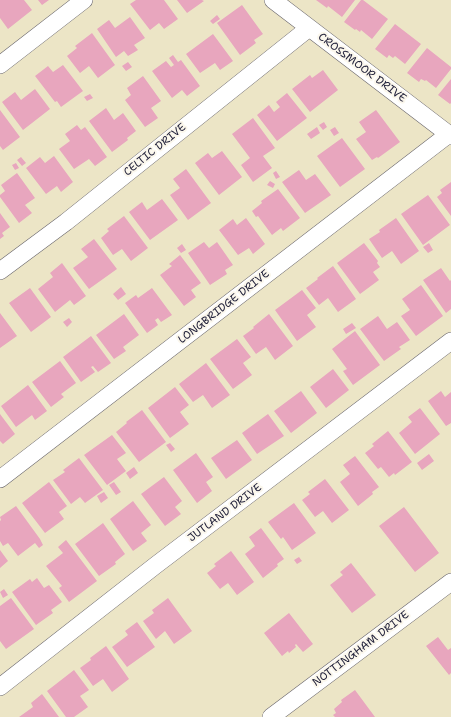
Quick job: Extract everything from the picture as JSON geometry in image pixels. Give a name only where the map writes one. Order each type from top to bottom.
[{"type":"street","points":[[0,65],[84,0]]},
{"type":"street","name":"CROSSMOOR DRIVE","points":[[273,0],[450,135]]},
{"type":"street","name":"CELTIC DRIVE","points":[[0,272],[66,222],[308,28]]},
{"type":"street","name":"LONGBRIDGE DRIVE","points":[[0,479],[450,135]]},
{"type":"street","name":"JUTLAND DRIVE","points":[[0,687],[156,565],[451,341]]},
{"type":"street","name":"NOTTINGHAM DRIVE","points":[[272,717],[451,582]]},
{"type":"building","points":[[0,0],[24,0],[32,10],[8,29],[0,18]]},
{"type":"building","points":[[38,0],[49,0],[42,5]]},
{"type":"building","points":[[136,0],[164,0],[178,19],[164,29],[159,23],[150,30],[130,4]]},
{"type":"building","points":[[177,0],[202,0],[204,1],[187,13]]},
{"type":"building","points":[[316,0],[355,0],[342,17],[328,6],[327,8]]},
{"type":"building","points":[[361,0],[388,19],[372,39],[361,30],[360,32],[356,29],[355,30],[344,22]]},
{"type":"building","points":[[242,5],[263,34],[254,40],[256,43],[240,55],[217,23]]},
{"type":"building","points":[[217,15],[220,19],[213,24],[210,21]]},
{"type":"building","points":[[130,17],[145,38],[134,45],[138,50],[128,56],[124,51],[116,57],[97,29],[109,20],[115,28]]},
{"type":"building","points":[[395,24],[421,44],[405,64],[395,56],[393,58],[389,55],[387,58],[375,49]]},
{"type":"building","points":[[92,33],[115,65],[98,78],[89,66],[80,73],[67,56],[77,48],[75,46]]},
{"type":"building","points":[[213,34],[233,61],[220,70],[215,63],[200,73],[186,54]]},
{"type":"building","points":[[427,48],[451,67],[436,88],[426,80],[421,79],[419,82],[407,73]]},
{"type":"building","points":[[173,55],[178,62],[181,60],[200,86],[187,96],[182,90],[172,98],[152,71],[166,61],[171,67],[174,65],[169,58]]},
{"type":"building","points":[[128,62],[132,67],[126,71],[122,66]]},
{"type":"building","points":[[63,65],[83,91],[61,107],[57,101],[55,102],[35,76],[48,66],[53,72]]},
{"type":"building","points":[[323,70],[338,90],[310,112],[292,89],[310,75],[312,78]]},
{"type":"building","points":[[143,76],[161,101],[151,108],[158,118],[145,127],[125,100],[131,95],[127,88]]},
{"type":"building","points":[[451,79],[451,103],[450,104],[438,95]]},
{"type":"building","points":[[35,89],[50,109],[23,130],[2,102],[15,92],[21,100]]},
{"type":"building","points":[[287,93],[307,118],[277,141],[257,115],[269,105],[274,112],[280,107],[276,102]]},
{"type":"building","points":[[90,94],[93,98],[87,101],[84,97]]},
{"type":"building","points":[[106,108],[114,120],[123,113],[136,131],[127,138],[128,140],[112,152],[89,121]]},
{"type":"building","points":[[0,110],[20,137],[3,150],[0,146]]},
{"type":"building","points":[[376,110],[400,142],[378,158],[377,157],[372,160],[356,139],[366,132],[359,122]]},
{"type":"building","points":[[253,118],[275,148],[263,156],[272,168],[253,182],[241,165],[250,158],[232,134]]},
{"type":"building","points":[[324,122],[327,127],[323,130],[319,125]]},
{"type":"building","points":[[77,125],[81,130],[85,127],[107,157],[95,166],[89,159],[74,169],[59,149],[70,141],[65,134]]},
{"type":"building","points":[[317,127],[320,133],[311,139],[307,134]]},
{"type":"building","points":[[335,127],[339,133],[334,136],[330,130]]},
{"type":"building","points":[[342,138],[365,169],[340,187],[317,156]]},
{"type":"building","points":[[222,151],[242,177],[219,195],[195,163],[208,153],[212,158]]},
{"type":"building","points":[[54,156],[73,182],[61,192],[57,186],[46,194],[26,168],[40,157],[45,163]]},
{"type":"building","points":[[21,157],[26,163],[22,166],[17,160]]},
{"type":"building","points":[[16,163],[19,168],[15,170],[12,165]]},
{"type":"building","points":[[186,169],[211,203],[188,220],[170,195],[180,188],[173,179]]},
{"type":"building","points":[[299,170],[306,180],[315,174],[331,195],[305,213],[282,182]]},
{"type":"building","points":[[276,171],[280,177],[276,179],[273,173]]},
{"type":"building","points":[[17,173],[35,198],[25,205],[32,213],[19,223],[0,197],[0,195],[5,191],[1,185]]},
{"type":"building","points":[[270,181],[275,184],[273,188],[267,185]]},
{"type":"building","points":[[451,182],[451,216],[437,197],[442,193],[440,190]]},
{"type":"building","points":[[278,189],[300,218],[283,231],[281,228],[272,235],[258,216],[256,217],[252,211],[262,203],[261,201]]},
{"type":"building","points":[[428,195],[450,225],[423,245],[401,214]]},
{"type":"building","points":[[162,199],[178,220],[150,240],[129,212],[142,202],[147,210]]},
{"type":"building","points":[[0,213],[10,227],[2,233],[4,236],[0,239]]},
{"type":"building","points":[[124,216],[148,248],[131,261],[122,249],[113,255],[101,238],[109,231],[107,229]]},
{"type":"building","points":[[246,218],[265,244],[253,254],[249,248],[238,255],[219,230],[233,219],[237,225]]},
{"type":"building","points":[[396,218],[419,251],[401,264],[392,251],[382,258],[369,239],[380,232],[379,230]]},
{"type":"building","points":[[94,239],[117,269],[89,289],[73,268],[88,257],[81,249]]},
{"type":"building","points":[[204,242],[209,248],[217,242],[233,265],[225,270],[227,274],[210,285],[188,253]]},
{"type":"building","points":[[364,243],[378,261],[377,263],[380,267],[373,272],[379,280],[360,294],[337,263]]},
{"type":"building","points":[[429,243],[433,250],[428,253],[423,247]]},
{"type":"building","points":[[182,244],[186,250],[181,253],[177,248]]},
{"type":"building","points":[[180,255],[201,283],[191,290],[196,297],[184,306],[160,275],[172,266],[169,264]]},
{"type":"building","points":[[62,263],[86,296],[74,305],[70,300],[55,312],[38,289],[53,277],[50,273]]},
{"type":"building","points":[[333,266],[356,299],[338,312],[328,298],[319,305],[306,288]]},
{"type":"building","points":[[441,268],[450,281],[451,280],[451,309],[446,313],[423,280]]},
{"type":"building","points":[[421,285],[443,316],[416,336],[401,316],[410,310],[402,299]]},
{"type":"building","points":[[121,287],[126,294],[118,300],[113,294]]},
{"type":"building","points":[[30,288],[51,317],[31,332],[9,303]]},
{"type":"building","points":[[152,288],[172,315],[161,322],[158,318],[155,320],[158,325],[147,333],[125,303],[136,295],[138,298]]},
{"type":"building","points":[[302,290],[316,308],[307,315],[316,327],[297,341],[275,310]]},
{"type":"building","points":[[0,313],[17,336],[0,348]]},
{"type":"building","points":[[124,314],[139,335],[123,347],[126,351],[114,359],[96,335]]},
{"type":"building","points":[[269,314],[293,346],[275,360],[266,347],[256,354],[243,336]]},
{"type":"building","points":[[378,316],[387,329],[397,322],[410,340],[399,347],[401,349],[384,361],[360,329]]},
{"type":"building","points":[[69,318],[72,322],[67,327],[63,322]]},
{"type":"building","points":[[352,323],[356,328],[346,334],[343,329]]},
{"type":"building","points":[[355,331],[380,365],[353,385],[343,371],[347,369],[332,349]]},
{"type":"building","points":[[91,336],[111,363],[98,372],[93,366],[91,367],[95,372],[81,382],[63,357]]},
{"type":"building","points":[[237,339],[251,357],[243,363],[252,375],[233,389],[210,359]]},
{"type":"building","points":[[60,361],[76,383],[61,394],[64,397],[51,407],[32,382]]},
{"type":"building","points":[[206,363],[230,395],[212,408],[203,395],[193,402],[179,384]]},
{"type":"building","points":[[333,369],[349,390],[326,408],[310,387]]},
{"type":"building","points":[[28,385],[47,411],[35,420],[32,415],[16,427],[1,406]]},
{"type":"building","points":[[175,387],[189,405],[180,412],[189,424],[170,438],[148,408]]},
{"type":"building","points":[[301,391],[317,413],[291,433],[274,411]]},
{"type":"building","points":[[441,391],[445,397],[451,392],[451,423],[446,426],[428,401]]},
{"type":"building","points":[[420,408],[440,434],[415,454],[399,433],[412,422],[408,417]]},
{"type":"building","points":[[142,410],[166,442],[139,462],[116,432]]},
{"type":"building","points":[[0,414],[15,434],[3,444],[0,441]]},
{"type":"building","points":[[268,414],[284,436],[257,454],[242,433]]},
{"type":"building","points":[[388,431],[412,462],[395,475],[394,473],[389,477],[381,467],[378,469],[365,453],[374,446],[372,444]]},
{"type":"building","points":[[112,435],[126,453],[117,459],[126,471],[107,485],[84,455]]},
{"type":"building","points":[[237,440],[252,460],[226,479],[211,458]]},
{"type":"building","points":[[170,443],[175,449],[171,452],[166,445]]},
{"type":"building","points":[[196,453],[213,477],[206,482],[212,491],[197,503],[173,470]]},
{"type":"building","points":[[429,454],[434,461],[422,470],[417,463]]},
{"type":"building","points":[[355,456],[379,487],[358,506],[340,482],[350,474],[343,465]]},
{"type":"building","points":[[79,458],[103,490],[85,503],[80,497],[71,504],[53,480],[65,472],[63,470]]},
{"type":"building","points":[[134,467],[138,473],[130,479],[126,473]]},
{"type":"building","points":[[164,477],[182,501],[175,507],[181,514],[165,526],[141,494]]},
{"type":"building","points":[[325,479],[349,510],[332,523],[323,511],[315,517],[302,500],[310,494],[308,492]]},
{"type":"building","points":[[49,482],[67,506],[59,512],[64,519],[45,533],[22,503]]},
{"type":"building","points":[[114,482],[121,492],[116,495],[109,485]]},
{"type":"building","points":[[104,492],[108,498],[101,503],[97,496]]},
{"type":"building","points":[[133,501],[151,525],[141,533],[147,541],[133,551],[110,519]]},
{"type":"building","points":[[294,503],[316,533],[292,550],[283,537],[281,539],[268,522]]},
{"type":"building","points":[[16,506],[43,545],[39,548],[35,543],[18,556],[8,543],[3,546],[0,541],[0,517]]},
{"type":"building","points":[[404,507],[439,553],[415,572],[379,526]]},
{"type":"building","points":[[103,523],[125,554],[115,562],[116,564],[99,576],[75,544]]},
{"type":"building","points":[[261,528],[284,559],[263,578],[245,554],[255,546],[249,537]]},
{"type":"building","points":[[66,540],[97,581],[69,602],[59,588],[62,586],[46,566],[63,553],[58,547]]},
{"type":"building","points":[[0,550],[8,561],[0,568]]},
{"type":"building","points":[[231,551],[254,582],[237,595],[228,583],[220,589],[207,573],[216,566],[214,564]]},
{"type":"building","points":[[299,557],[302,561],[297,564],[294,560]]},
{"type":"building","points":[[351,563],[376,595],[352,613],[330,585],[343,575],[340,572]]},
{"type":"building","points":[[37,578],[44,588],[49,585],[62,602],[51,610],[53,613],[36,625],[12,592],[30,579],[32,582]]},
{"type":"building","points":[[4,589],[8,595],[3,598],[0,592]]},
{"type":"building","points":[[11,598],[34,629],[6,649],[0,641],[0,606]]},
{"type":"building","points":[[168,598],[192,631],[174,644],[165,631],[156,639],[143,621],[154,613],[152,610]]},
{"type":"building","points":[[289,613],[313,644],[303,652],[296,644],[296,647],[289,653],[288,651],[282,656],[264,633]]},
{"type":"building","points":[[137,622],[155,647],[127,667],[112,647],[128,635],[125,631]]},
{"type":"building","points":[[438,637],[448,650],[451,648],[451,673],[449,675],[426,646]]},
{"type":"building","points":[[106,646],[129,679],[112,692],[103,679],[93,686],[80,668]]},
{"type":"building","points":[[74,670],[89,690],[80,696],[88,707],[74,717],[66,717],[47,691]]},
{"type":"building","points":[[355,690],[375,717],[335,717],[333,715],[336,713],[334,709],[342,702],[341,700]]},
{"type":"building","points":[[42,694],[59,717],[19,717],[33,707],[31,703]]}]
